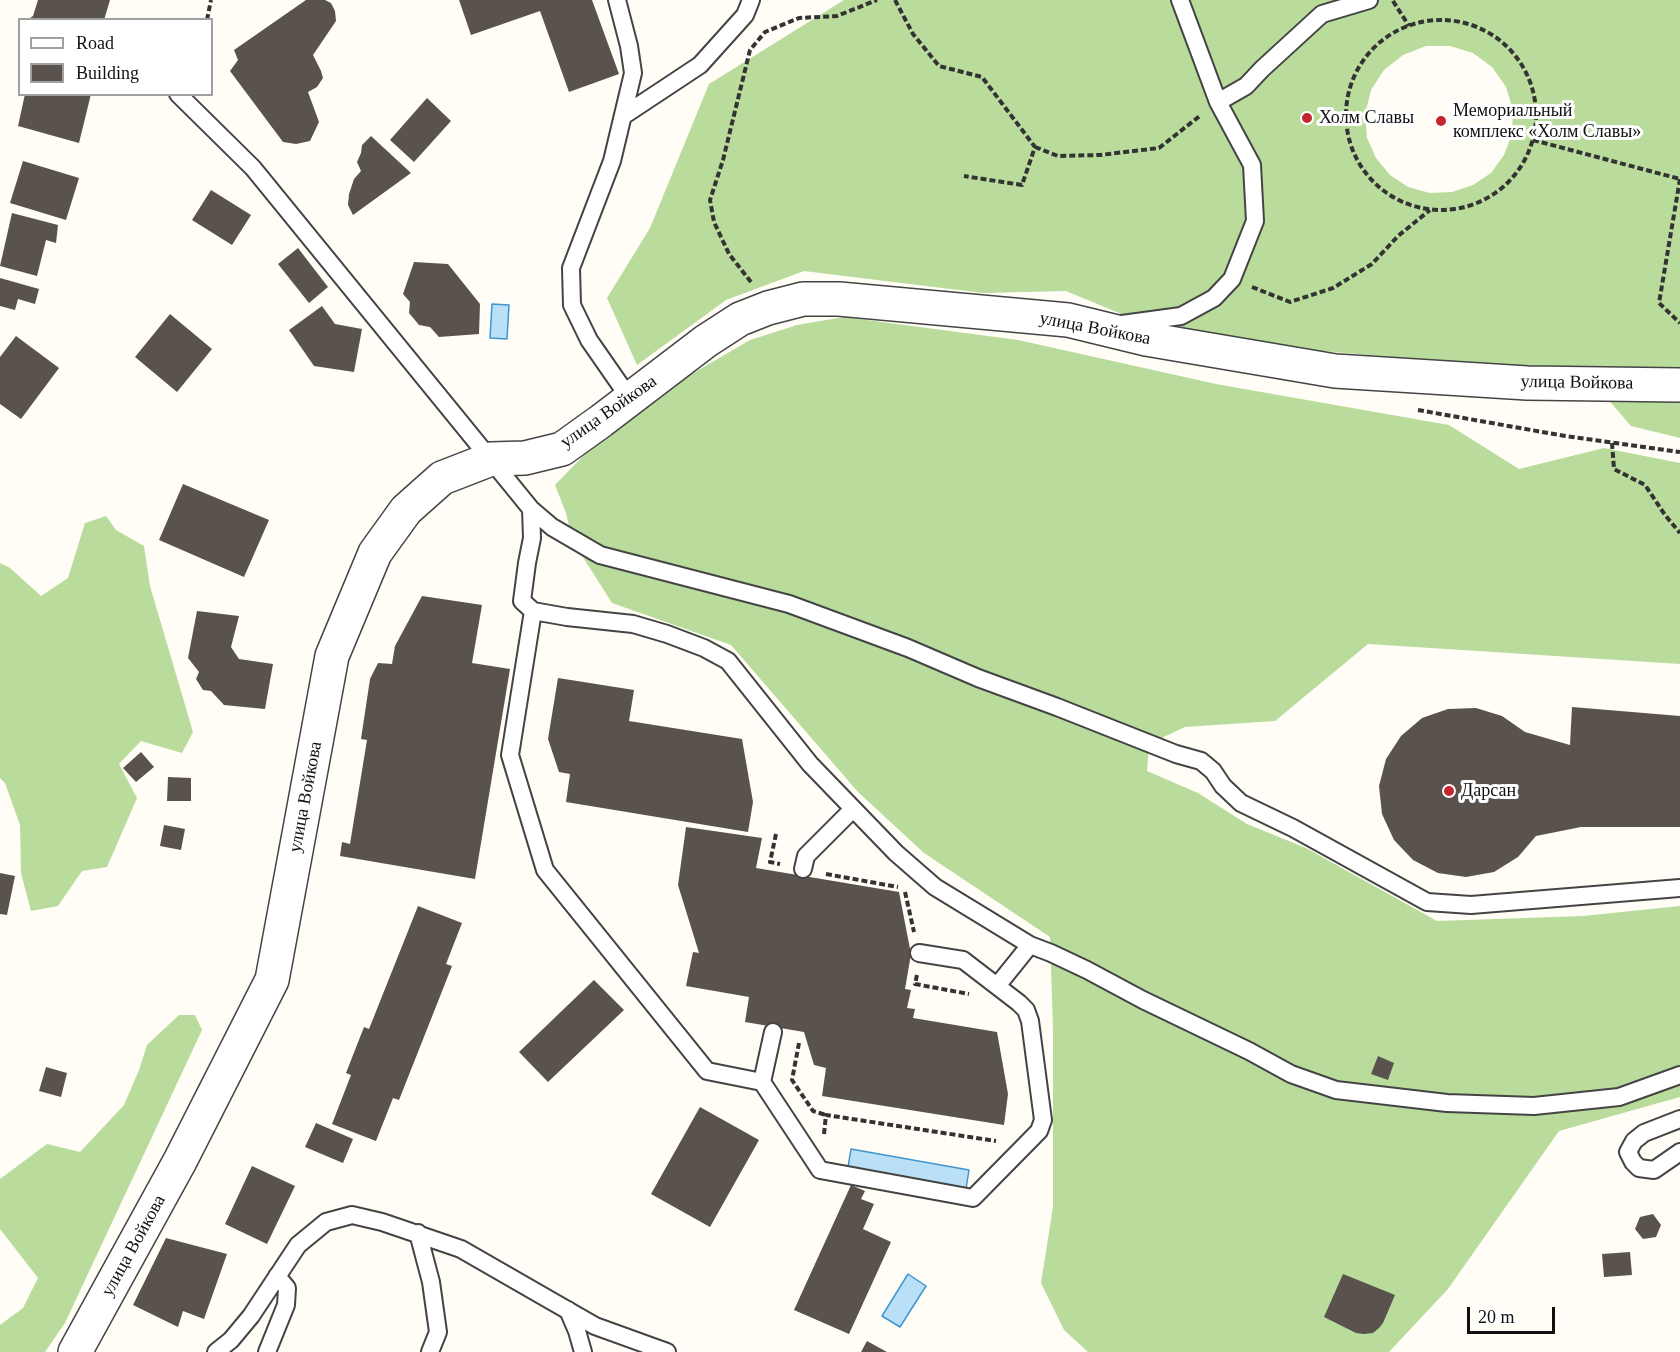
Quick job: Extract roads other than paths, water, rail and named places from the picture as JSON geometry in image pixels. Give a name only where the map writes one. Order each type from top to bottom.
[{"type":"street","name":"улица Войкова","points":[[81,1350],[272,980],[332,656],[375,554],[406,510],[442,478],[491,459],[525,458],[562,448],[706,341],[740,319],[768,308],[803,299],[839,299],[1068,320],[1146,339],[1335,371],[1527,383],[1680,385]]},
{"type":"lane","points":[[617,0],[629,46],[633,73],[612,161],[571,268],[572,305],[589,340],[630,399]]},
{"type":"lane","points":[[623,116],[700,65],[745,15],[751,0]]},
{"type":"lane","points":[[1101,327],[1181,316],[1214,298],[1232,279],[1255,221],[1252,165],[1218,102],[1180,0]]},
{"type":"lane","points":[[1218,102],[1246,86],[1322,14],[1369,0]]},
{"type":"lane","points":[[180,96],[253,168],[531,508],[552,527],[600,555],[789,604],[908,648],[978,678],[1057,706],[1176,754],[1201,761],[1241,803],[1293,828],[1427,902],[1472,905],[1680,888]]},
{"type":"lane","points":[[531,508],[532,538],[526,563],[522,601],[533,611],[633,624],[704,648],[728,662],[810,764],[896,853],[935,887],[1030,945],[1087,970],[1291,1074],[1336,1090],[1447,1103],[1534,1106],[1618,1097],[1680,1075]]},
{"type":"lane","points":[[533,611],[510,755],[544,870],[706,1071],[762,1082],[820,1170],[972,1198],[1040,1131],[1043,1120],[1030,1021],[1026,1010],[963,960],[919,953]]},
{"type":"lane","points":[[803,869],[806,856],[853,809]]},
{"type":"lane","points":[[997,986],[1030,945]]},
{"type":"lane","points":[[762,1082],[773,1032]]},
{"type":"lane","points":[[1680,1119],[1644,1133],[1634,1141],[1628,1152],[1639,1168],[1654,1170],[1680,1152]]},
{"type":"lane","points":[[216,1352],[231,1340],[251,1316],[298,1245],[326,1222],[352,1215],[418,1233],[461,1249],[595,1326],[667,1352]]},
{"type":"lane","points":[[418,1233],[431,1282],[438,1332],[433,1351]]},
{"type":"lane","points":[[267,1352],[286,1305],[287,1288],[277,1276]]},
{"type":"lane","points":[[568,1310],[583,1352]]},
{"type":"water","points":[[492,304],[509,305],[507,339],[490,338]]},
{"type":"water","points":[[851,1149],[969,1170],[966,1189],[848,1167]]},
{"type":"water","points":[[908,1274],[926,1286],[900,1327],[882,1316]]},
{"type":"place","name":"Холм Славы","points":[[1307,118]]},
{"type":"place","name":"Мемориальный комплекс «Холм Славы»","points":[[1441,121]]},
{"type":"place","name":"Дарсан","points":[[1449,791]]}]
